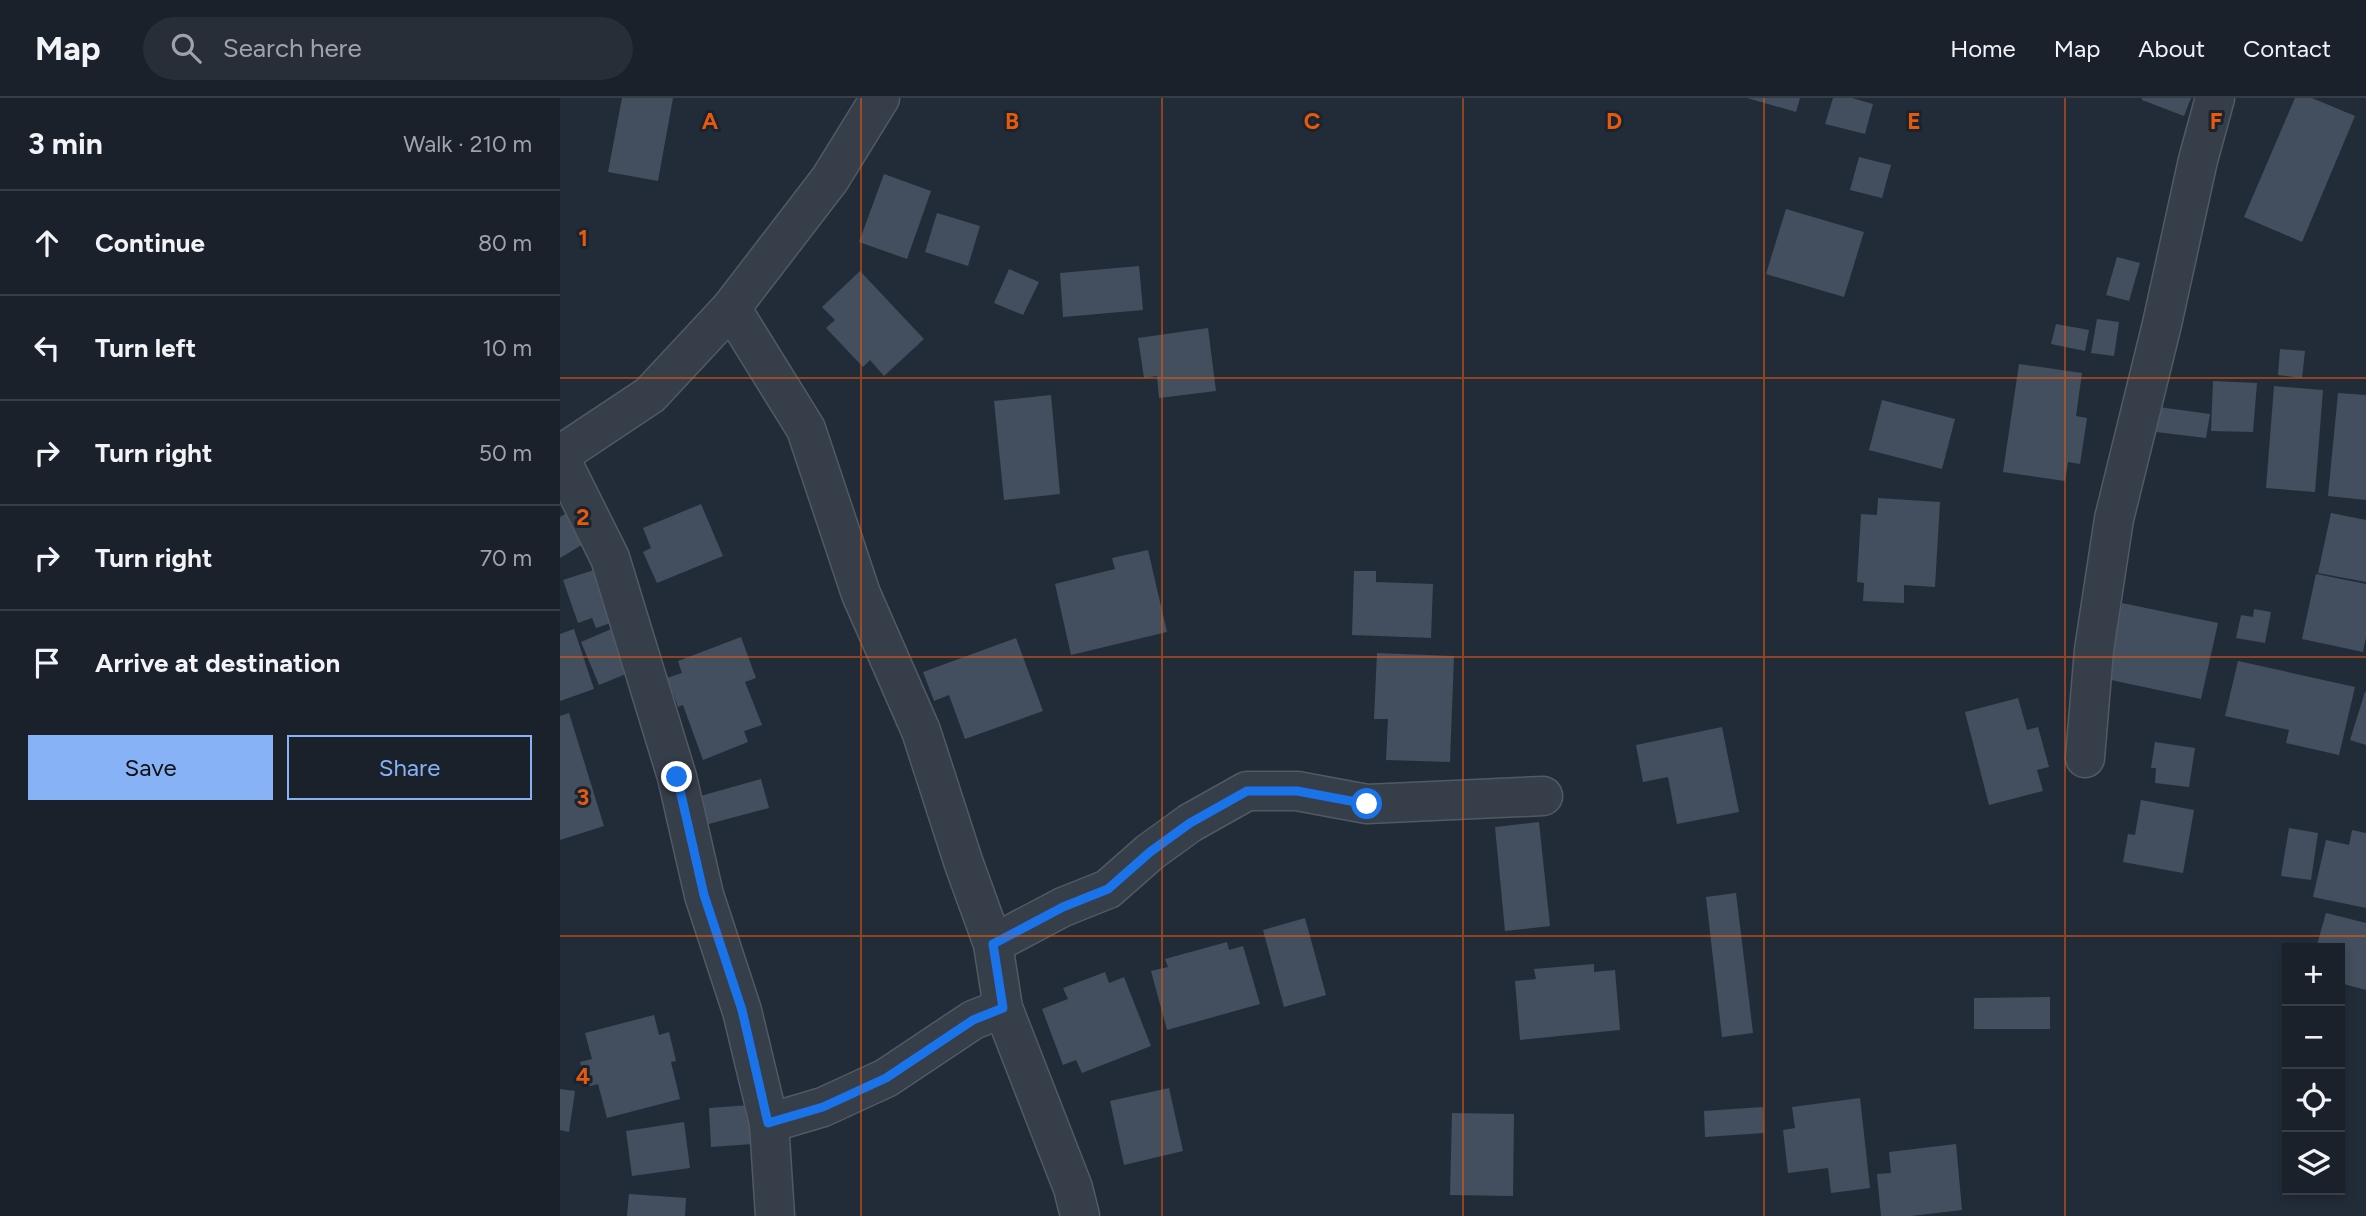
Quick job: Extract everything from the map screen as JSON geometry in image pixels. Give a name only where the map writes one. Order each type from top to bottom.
[{"type":"street","points":[[775,1216],[768,1123],[742,1010],[704,895],[677,777],[610,558],[560,456],[650,395],[731,308],[830,179],[880,98]]},
{"type":"street","points":[[2085,758],[2094,650],[2114,519],[2162,324],[2198,159],[2216,98]]},
{"type":"street","points":[[731,308],[806,429],[861,594],[921,731],[993,944],[1003,1008],[1073,1188],[1080,1216]]},
{"type":"street","points":[[993,944],[1063,907],[1108,889],[1150,852],[1190,823],[1247,791],[1297,791],[1367,804],[1543,796]]},
{"type":"street","points":[[768,1123],[823,1107],[886,1078],[973,1020],[1003,1008]]},
{"type":"building","points":[[622,98],[673,98],[658,181],[608,172]]},
{"type":"building","points":[[1747,98],[1800,98],[1796,112]]},
{"type":"building","points":[[1833,98],[1852,98],[1873,104],[1865,134],[1825,124]]},
{"type":"building","points":[[2142,98],[2191,98],[2184,116]]},
{"type":"building","points":[[2295,98],[2312,98],[2355,116],[2302,242],[2244,217]]},
{"type":"building","points":[[1859,157],[1891,165],[1882,198],[1850,190]]},
{"type":"building","points":[[884,174],[931,191],[907,259],[859,242]]},
{"type":"building","points":[[1786,209],[1864,232],[1844,297],[1766,274]]},
{"type":"building","points":[[937,213],[980,226],[968,266],[925,252]]},
{"type":"building","points":[[2117,257],[2140,263],[2129,301],[2106,295]]},
{"type":"building","points":[[1139,266],[1143,310],[1063,317],[1060,273]]},
{"type":"building","points":[[1009,269],[1039,282],[1023,315],[994,303]]},
{"type":"building","points":[[860,271],[924,339],[884,376],[870,360],[863,367],[826,328],[835,320],[822,307]]},
{"type":"building","points":[[2097,319],[2119,322],[2114,356],[2091,353]]},
{"type":"building","points":[[2056,324],[2089,330],[2085,351],[2051,344]]},
{"type":"building","points":[[1208,328],[1216,391],[1159,398],[1157,376],[1144,378],[1138,338]]},
{"type":"building","points":[[2280,349],[2305,351],[2302,378],[2278,375]]},
{"type":"building","points":[[2019,364],[2082,373],[2076,416],[2087,418],[2080,464],[2068,462],[2065,481],[2003,472]]},
{"type":"building","points":[[2213,381],[2257,383],[2253,432],[2211,431]]},
{"type":"building","points":[[2274,386],[2323,390],[2315,492],[2266,488]]},
{"type":"building","points":[[2338,393],[2366,395],[2366,500],[2328,496]]},
{"type":"building","points":[[1051,395],[1060,494],[1004,500],[994,401]]},
{"type":"building","points":[[1882,400],[1955,419],[1942,469],[1869,450]]},
{"type":"building","points":[[2151,406],[2210,414],[2206,438],[2148,431]]},
{"type":"building","points":[[1878,498],[1940,502],[1935,587],[1904,585],[1904,603],[1863,601],[1864,583],[1857,582],[1861,514],[1877,515]]},
{"type":"building","points":[[701,504],[723,556],[657,583],[643,552],[651,548],[643,528]]},
{"type":"building","points":[[577,507],[595,537],[560,558],[560,517]]},
{"type":"building","points":[[2331,513],[2366,520],[2366,582],[2318,573]]},
{"type":"building","points":[[1148,550],[1167,632],[1071,655],[1055,584],[1115,569],[1112,558]]},
{"type":"building","points":[[597,569],[614,622],[596,628],[592,618],[578,623],[563,580]]},
{"type":"building","points":[[1354,571],[1376,571],[1376,582],[1433,584],[1431,638],[1352,635]]},
{"type":"building","points":[[2316,574],[2366,584],[2366,637],[2363,652],[2302,639]]},
{"type":"building","points":[[2122,603],[2218,623],[2201,699],[2106,679]]},
{"type":"building","points":[[2254,609],[2271,612],[2265,643],[2236,638],[2241,615],[2253,617]]},
{"type":"building","points":[[616,627],[633,671],[599,685],[581,642]]},
{"type":"building","points":[[574,629],[594,689],[560,701],[560,634]]},
{"type":"building","points":[[741,637],[756,678],[745,682],[762,725],[744,731],[748,742],[703,760],[683,705],[678,707],[667,678],[682,673],[678,661]]},
{"type":"building","points":[[1016,638],[1043,711],[965,739],[949,695],[934,701],[923,672]]},
{"type":"building","points":[[1377,653],[1454,656],[1450,762],[1386,760],[1388,719],[1374,719]]},
{"type":"building","points":[[2238,661],[2355,687],[2339,755],[2286,743],[2289,730],[2225,716]]},
{"type":"building","points":[[2366,692],[2366,745],[2350,740]]},
{"type":"building","points":[[2018,698],[2027,730],[2038,727],[2049,767],[2037,770],[2043,791],[1989,805],[1965,712]]},
{"type":"building","points":[[569,713],[604,826],[560,840],[560,716]]},
{"type":"building","points":[[1722,727],[1739,812],[1677,824],[1668,777],[1643,782],[1636,745]]},
{"type":"building","points":[[2155,742],[2195,748],[2189,787],[2155,783],[2156,768],[2151,768]]},
{"type":"building","points":[[761,779],[769,808],[705,825],[697,797]]},
{"type":"building","points":[[2141,800],[2194,810],[2183,873],[2123,862],[2128,834],[2135,835]]},
{"type":"building","points":[[1539,822],[1550,926],[1505,931],[1495,827]]},
{"type":"building","points":[[2289,828],[2318,833],[2311,880],[2281,876]]},
{"type":"building","points":[[2352,830],[2366,833],[2366,908],[2313,897],[2326,840],[2349,845]]},
{"type":"building","points":[[1736,893],[1753,1033],[1722,1037],[1706,897]]},
{"type":"building","points":[[2326,913],[2366,923],[2366,990],[2345,984],[2345,943],[2317,943]]},
{"type":"building","points":[[1305,918],[1326,995],[1284,1007],[1263,930]]},
{"type":"building","points":[[1227,942],[1229,950],[1243,946],[1260,1004],[1167,1030],[1151,971],[1168,967],[1165,959]]},
{"type":"building","points":[[1594,964],[1594,972],[1615,970],[1620,1030],[1520,1040],[1515,981],[1536,979],[1534,969]]},
{"type":"building","points":[[1105,972],[1109,983],[1124,977],[1151,1046],[1082,1073],[1076,1060],[1063,1065],[1042,1009],[1068,999],[1063,988]]},
{"type":"building","points":[[2050,997],[2050,1029],[1974,1029],[1974,998]]},
{"type":"building","points":[[654,1015],[659,1035],[669,1032],[676,1061],[671,1062],[680,1099],[607,1118],[598,1084],[587,1087],[580,1062],[592,1059],[585,1033]]},
{"type":"building","points":[[1169,1088],[1183,1151],[1124,1165],[1110,1101]]},
{"type":"building","points":[[560,1089],[575,1091],[569,1132],[560,1130]]},
{"type":"building","points":[[1860,1098],[1870,1188],[1831,1193],[1828,1168],[1788,1173],[1783,1130],[1795,1128],[1792,1107]]},
{"type":"building","points":[[750,1105],[752,1144],[711,1147],[709,1108]]},
{"type":"building","points":[[1763,1107],[1764,1133],[1705,1137],[1704,1111]]},
{"type":"building","points":[[1452,1113],[1514,1114],[1513,1196],[1450,1195]]},
{"type":"building","points":[[684,1122],[690,1168],[632,1176],[626,1131]]},
{"type":"building","points":[[1956,1144],[1962,1210],[1911,1216],[1881,1216],[1877,1174],[1891,1173],[1889,1152]]},
{"type":"building","points":[[629,1194],[686,1198],[685,1216],[627,1216]]},
{"type":"route","points":[[677,777],[704,895],[742,1010],[768,1123],[823,1107],[886,1078],[973,1020],[1003,1008],[993,944],[1063,907],[1108,889],[1150,852],[1190,823],[1247,791],[1297,791],[1367,804]]}]
